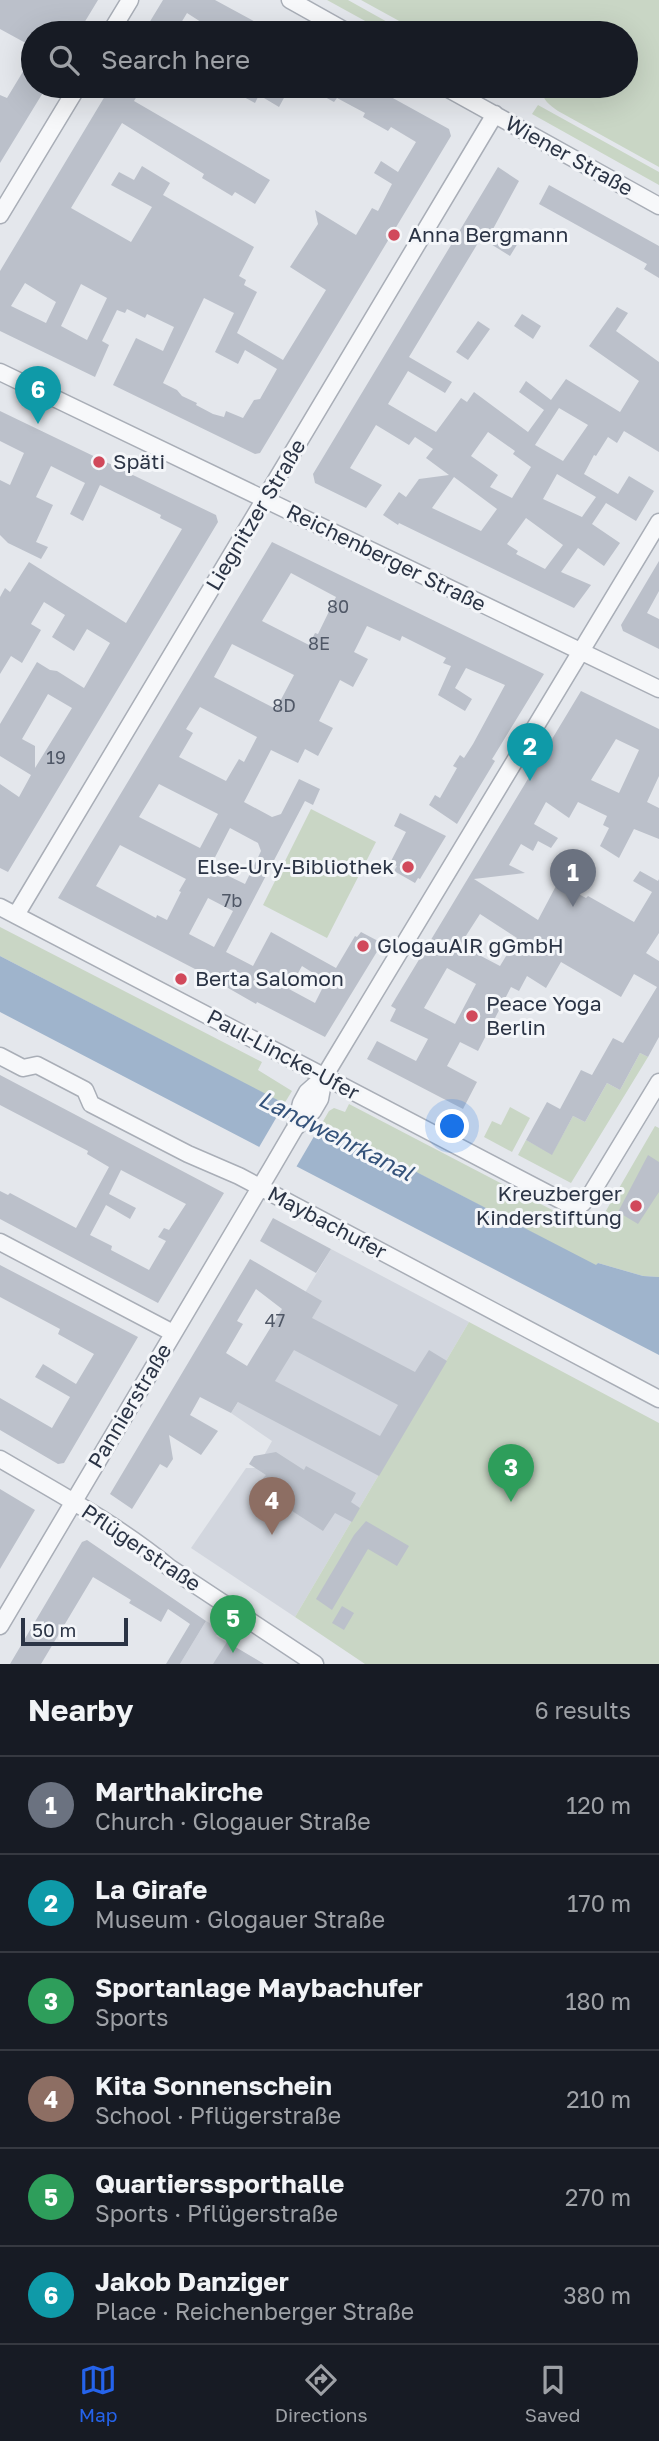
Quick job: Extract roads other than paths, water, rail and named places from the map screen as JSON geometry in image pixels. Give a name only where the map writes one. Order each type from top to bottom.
[{"type":"street","points":[[117,21],[130,0]]},
{"type":"street","points":[[290,0],[328,21]]},
{"type":"street","points":[[0,215],[71,98]]},
{"type":"street","name":"Wiener Straße","points":[[465,98],[659,206]]},
{"type":"street","name":"Liegnitzer Straße","points":[[16,915],[495,114]]},
{"type":"street","name":"Reichenberger Straße","points":[[0,372],[659,689]]},
{"type":"street","points":[[324,1077],[659,522]]},
{"type":"street","name":"Paul-Lincke-Ufer","points":[[0,907],[566,1203],[582,1204],[591,1194],[659,1082]]},
{"type":"street","name":"Maybachufer","points":[[0,1056],[23,1068],[37,1065],[85,1090],[91,1104],[188,1154],[260,1186],[659,1399]]},
{"type":"street","name":"Pannierstraße","points":[[0,1626],[305,1111],[307,1092],[324,1077]]},
{"type":"street","points":[[0,1242],[173,1334]]},
{"type":"street","name":"Pflügerstraße","points":[[0,1459],[148,1550],[170,1568],[315,1664]]},
{"type":"water","name":"Landwehrkanal","points":[[0,956],[596,1265],[598,1263],[643,1276],[659,1277],[659,1355],[0,1012]]},
{"type":"place","name":"Anna Bergmann","points":[[394,235]]},
{"type":"place","name":"Jakob Danziger","points":[[38,424]]},
{"type":"place","name":"Späti","points":[[99,462]]},
{"type":"place","name":"La Girafe","points":[[530,781]]},
{"type":"place","name":"Else-Ury-Bibliothek","points":[[408,867]]},
{"type":"place","name":"Marthakirche","points":[[573,907]]},
{"type":"place","name":"GlogauAIR gGmbH","points":[[363,946]]},
{"type":"place","name":"Berta Salomon","points":[[181,979]]},
{"type":"place","name":"Peace Yoga Berlin","points":[[472,1016]]},
{"type":"place","name":"Kreuzberger Kinderstiftung","points":[[636,1206]]},
{"type":"place","name":"Sportanlage Maybachufer","points":[[511,1502]]},
{"type":"place","name":"Kita Sonnenschein","points":[[272,1535]]},
{"type":"place","name":"Quartierssporthalle","points":[[233,1653]]}]
